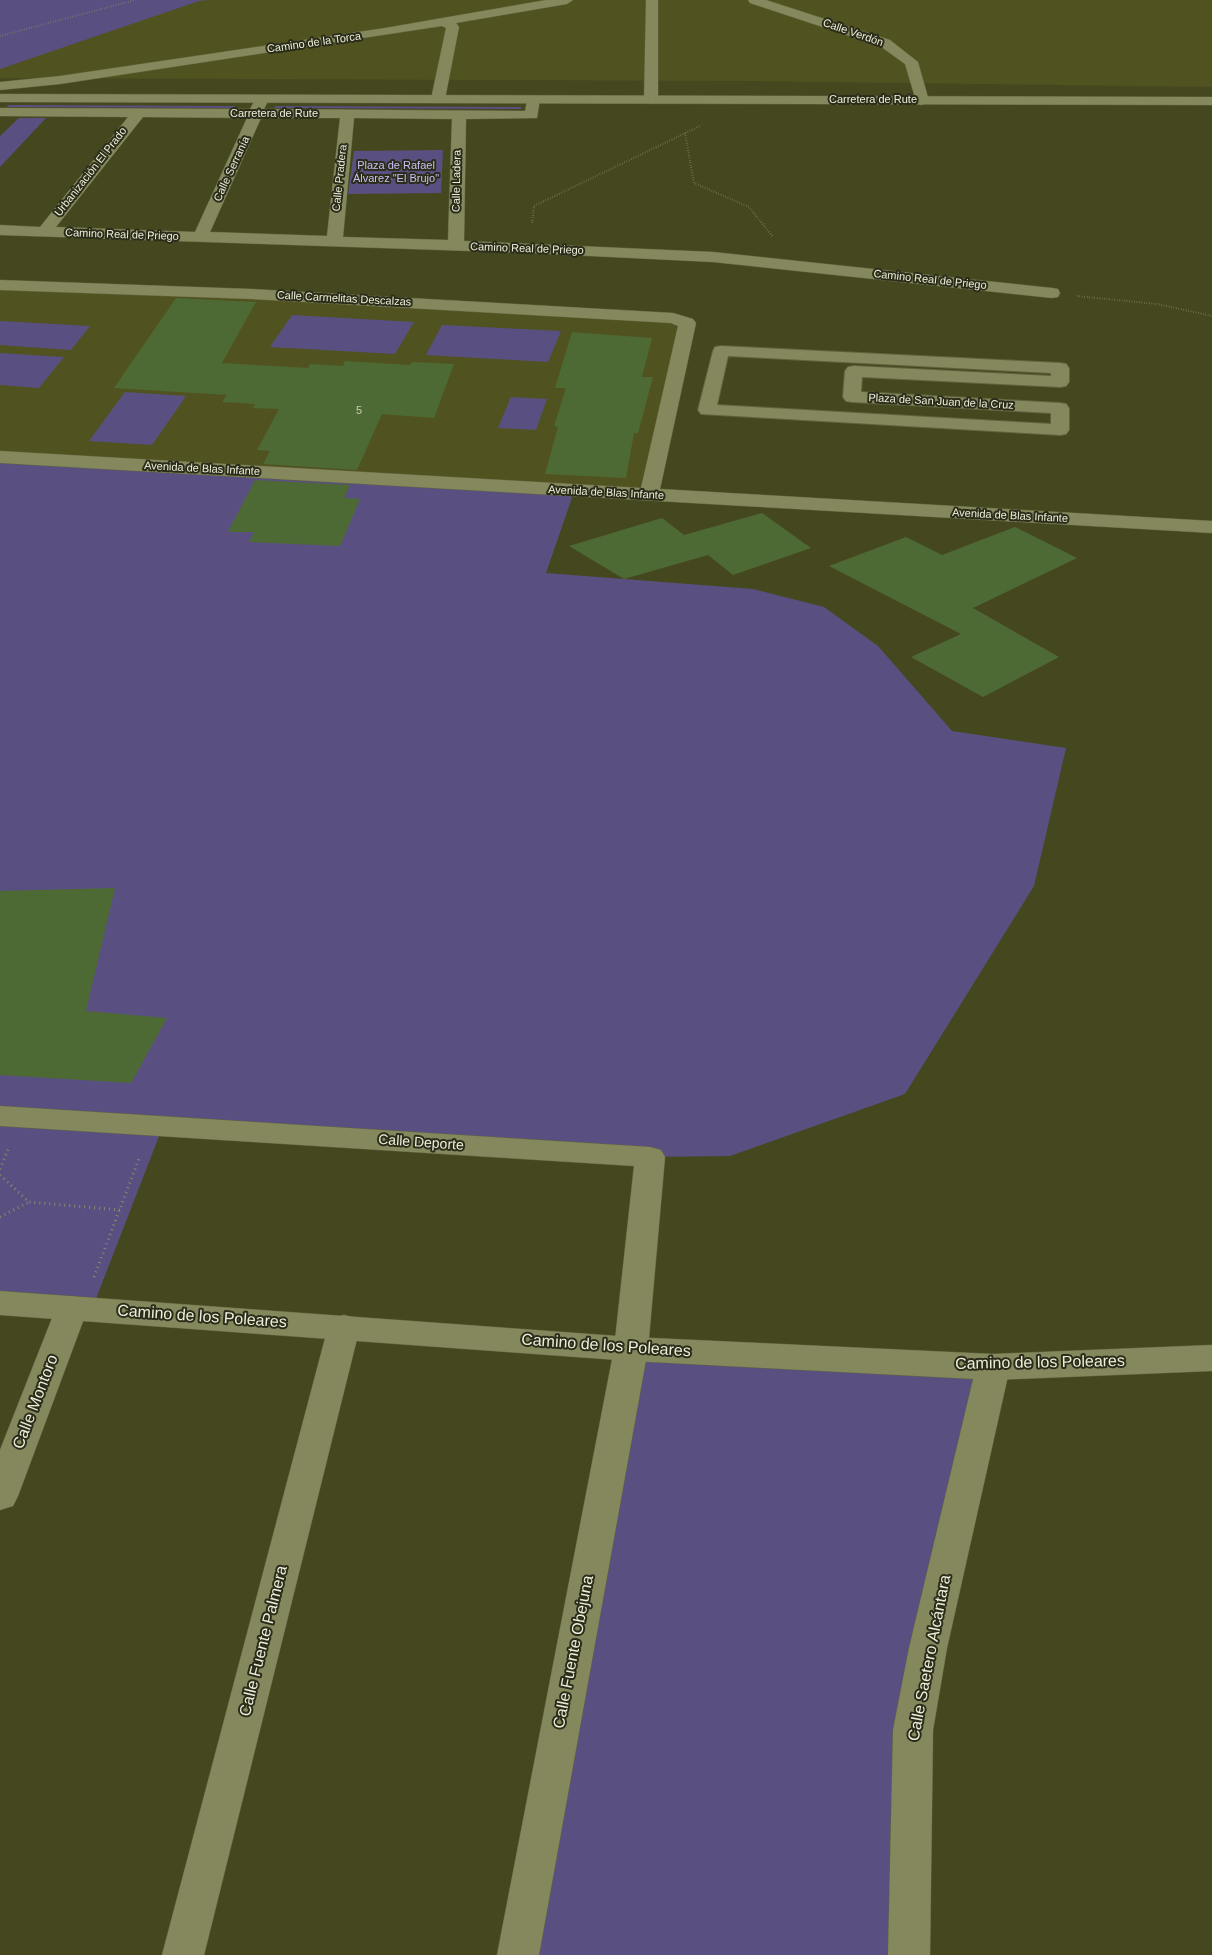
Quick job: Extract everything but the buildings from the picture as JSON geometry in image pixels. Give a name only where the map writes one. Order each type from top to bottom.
[{"type":"street","name":"Camino de la Torca","points":[[0,86],[60,80],[445,22],[567,0]]},
{"type":"street","points":[[651,100],[652,0]]},
{"type":"street","name":"Calle Verdón","points":[[754,0],[885,43],[911,62],[922,101]]},
{"type":"street","points":[[438,99],[453,27],[445,22]]},
{"type":"street","name":"Camino de la Torca","points":[[0,93],[60,80]]},
{"type":"street","name":"Carretera de Rute","points":[[0,98],[1212,101]]},
{"type":"street","name":"Calle Serranía","points":[[200,238],[258,114],[262,99]]},
{"type":"street","name":"Carretera de Rute","points":[[0,112],[532,116],[533,99]]},
{"type":"street","name":"Urbanización El Prado","points":[[44,232],[138,113]]},
{"type":"street","name":"Calle Pradera","points":[[334,242],[347,114]]},
{"type":"street","name":"Calle Ladera","points":[[456,246],[459,115]]},
{"type":"street","name":"Camino Real de Priego","points":[[0,230],[529,248],[713,257],[1052,293]]},
{"type":"street","name":"Calle Carmelitas Descalzas","points":[[0,284],[251,294],[673,318],[688,323],[648,495]]},
{"type":"street","name":"Plaza de San Juan de la Cruz","points":[[721,351],[1060,368],[1060,382],[854,371],[852,397],[1060,408],[1060,430],[707,410],[721,351]]},
{"type":"street","name":"Avenida de Blas Infante","points":[[0,457],[1212,527]]},
{"type":"street","name":"Calle Deporte","points":[[0,1116],[650,1158],[631,1349]]},
{"type":"street","name":"Camino de los Poleares","points":[[0,1303],[631,1349],[994,1367],[1212,1358]]},
{"type":"street","name":"Calle Montoro","points":[[0,1496],[77,1308]]},
{"type":"street","name":"Calle Fuente Palmera","points":[[184,1955],[344,1327]]},
{"type":"street","name":"Calle Fuente Obejuna","points":[[518,1955],[631,1349]]},
{"type":"street","name":"Calle Saetero Alcántara","points":[[909,1955],[912,1730],[928,1648],[994,1367]]},
{"type":"path","points":[[0,36],[134,0]]},
{"type":"path","points":[[529,248],[534,206],[722,115],[734,100]]},
{"type":"path","points":[[686,133],[694,183],[749,207],[797,266]]},
{"type":"path","points":[[1052,293],[1157,304],[1212,316]]},
{"type":"path","points":[[77,1308],[120,1210],[152,1125]]},
{"type":"path","points":[[0,1175],[29,1202]]},
{"type":"path","points":[[0,1217],[29,1202],[120,1210]]},
{"type":"shaded area","points":[[0,0],[1212,0],[1212,87],[751,81],[0,78]]},
{"type":"shaded area","points":[[0,285],[687,323],[649,495],[0,457]]},
{"type":"green space","points":[[0,0],[209,0],[199,1],[0,69]]},
{"type":"green space","points":[[8,105],[235,106],[234,108],[7,107]]},
{"type":"green space","points":[[275,106],[521,107],[521,109],[274,108]]},
{"type":"green space","points":[[19,118],[46,118],[0,167],[0,136]]},
{"type":"green space","name":"Plaza de Rafael Álvarez \"El Brujo\"","points":[[443,150],[441,193],[348,194],[354,151]]},
{"type":"green space","points":[[292,315],[414,322],[395,354],[270,347]]},
{"type":"green space","points":[[0,321],[90,326],[71,350],[0,345]]},
{"type":"green space","points":[[442,325],[561,331],[548,362],[426,355]]},
{"type":"green space","points":[[0,353],[64,357],[39,388],[0,385]]},
{"type":"green space","points":[[125,392],[186,396],[152,445],[89,441]]},
{"type":"green space","points":[[511,397],[547,399],[536,430],[498,428]]},
{"type":"green space","points":[[0,457],[574,492],[546,573],[753,589],[824,607],[878,646],[952,731],[1066,748],[1034,886],[905,1094],[730,1156],[650,1157],[163,1126],[92,1309],[0,1303]]},
{"type":"green space","points":[[631,1349],[993,1367],[928,1648],[909,1955],[518,1955]]}]
